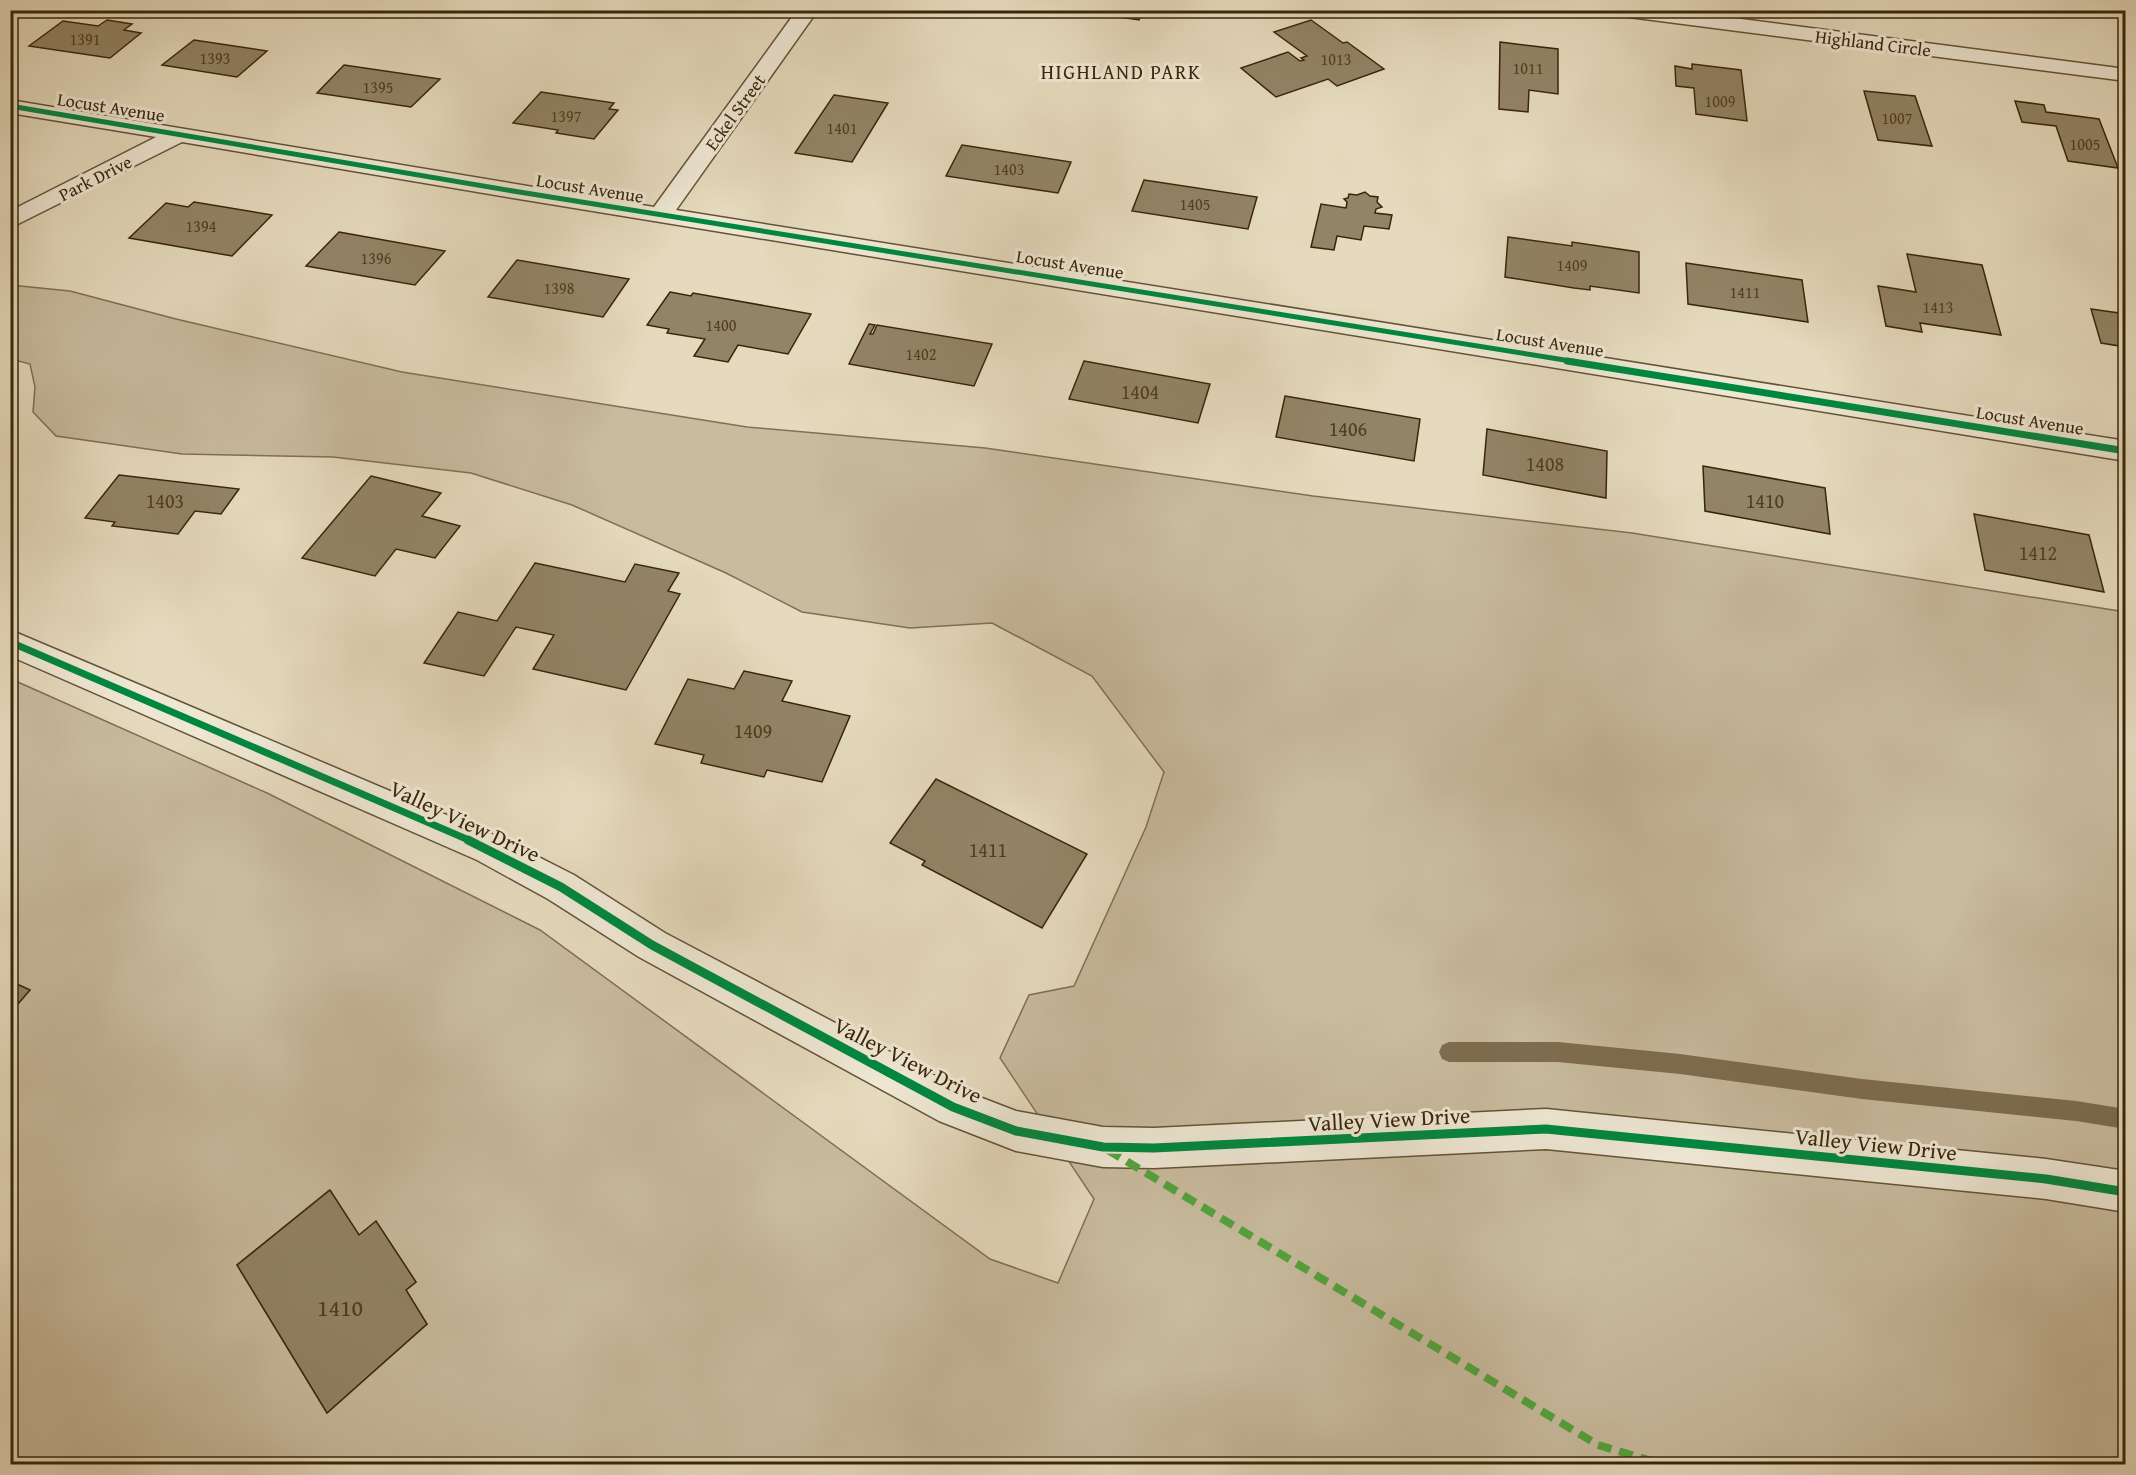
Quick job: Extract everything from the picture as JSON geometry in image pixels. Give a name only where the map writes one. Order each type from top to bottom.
[{"type":"street","name":"Eckel Street","points":[[661,214],[808,10]]},
{"type":"street","name":"Highland Circle","points":[[1621,10],[2126,75]]},
{"type":"street","name":"Locust Avenue","points":[[10,106],[661,214],[2126,451]]},
{"type":"street","name":"Park Drive","points":[[10,221],[180,134]]},
{"type":"street","name":"Valley View Drive","points":[[10,642],[489,849],[561,886],[652,945],[942,1102],[1016,1131],[1103,1147],[1154,1148],[1546,1129],[2046,1179],[2126,1192]]},
{"type":"shaded area","points":[[10,285],[70,291],[176,319],[402,372],[747,427],[985,448],[1313,496],[1632,533],[2125,612],[2125,1464],[11,1464],[10,1013],[30,990],[11,981],[11,679],[267,793],[540,930],[990,1259],[1058,1283],[1094,1199],[1000,1058],[1029,995],[1074,986],[1146,827],[1164,772],[1092,676],[992,623],[910,628],[802,612],[726,573],[572,505],[471,473],[333,457],[182,454],[56,436],[33,412],[35,387],[30,364],[11,359]],"holes":[[[329,1190],[359,1235],[376,1221],[416,1282],[406,1290],[427,1324],[327,1412],[237,1265]]]},
{"type":"building","points":[[1072,10],[1144,10],[1139,20]]},
{"type":"building","points":[[2012,10],[2092,10],[2095,14],[2013,12]]},
{"type":"building","points":[[107,20],[132,24],[124,30],[141,33],[110,58],[29,46],[63,21],[98,26]]},
{"type":"building","points":[[1311,20],[1384,69],[1337,86],[1328,79],[1276,97],[1241,68],[1288,52],[1300,61],[1304,60],[1301,58],[1307,56],[1274,32]]},
{"type":"building","points":[[194,40],[267,51],[237,77],[162,65]]},
{"type":"building","points":[[1500,42],[1558,49],[1558,94],[1529,90],[1528,112],[1499,109]]},
{"type":"building","points":[[1692,64],[1741,70],[1747,121],[1696,114],[1694,88],[1676,86],[1675,66],[1692,69]]},
{"type":"building","points":[[344,65],[440,79],[411,107],[317,93]]},
{"type":"building","points":[[1864,91],[1915,96],[1932,146],[1878,140]]},
{"type":"building","points":[[541,92],[614,103],[609,109],[618,110],[594,139],[556,133],[558,130],[513,123]]},
{"type":"building","points":[[834,95],[888,103],[852,162],[795,153]]},
{"type":"building","points":[[2015,101],[2044,105],[2046,112],[2099,119],[2118,168],[2068,161],[2056,126],[2022,122]]},
{"type":"building","points":[[962,145],[1071,162],[1058,193],[946,176]]},
{"type":"building","points":[[1144,180],[1257,197],[1248,229],[1132,211]]},
{"type":"building","points":[[1365,192],[1370,196],[1378,197],[1377,202],[1382,207],[1376,209],[1375,213],[1392,215],[1389,229],[1364,226],[1361,240],[1337,236],[1334,250],[1311,247],[1321,204],[1346,208],[1347,202],[1344,199],[1348,198],[1349,194],[1357,195]]},
{"type":"building","points":[[194,202],[272,215],[232,256],[129,238],[166,203],[188,207]]},
{"type":"building","points":[[339,232],[445,251],[415,285],[306,266]]},
{"type":"building","points":[[1508,237],[1572,246],[1572,242],[1639,252],[1639,293],[1590,286],[1590,290],[1505,277]]},
{"type":"building","points":[[1907,254],[1982,265],[2001,335],[1920,323],[1922,332],[1886,326],[1878,286],[1916,292]]},
{"type":"building","points":[[517,260],[629,279],[603,317],[488,297]]},
{"type":"building","points":[[1686,263],[1802,280],[1808,322],[1688,304]]},
{"type":"building","points":[[670,292],[691,296],[693,293],[811,314],[788,354],[738,345],[728,362],[694,356],[705,339],[667,333],[669,329],[647,325]]},
{"type":"building","points":[[2091,309],[2126,314],[2126,347],[2101,343]]},
{"type":"building","points":[[869,324],[875,325],[870,334],[873,334],[877,325],[992,344],[974,386],[849,364]]},
{"type":"building","points":[[1084,361],[1210,384],[1198,423],[1069,399]]},
{"type":"building","points":[[1285,396],[1420,419],[1414,461],[1276,437]]},
{"type":"building","points":[[1487,429],[1607,451],[1606,498],[1483,475]]},
{"type":"building","points":[[1703,466],[1825,488],[1830,534],[1705,511]]},
{"type":"building","points":[[119,475],[239,489],[221,514],[195,511],[178,534],[112,526],[115,522],[85,518]]},
{"type":"building","points":[[371,476],[441,493],[422,516],[460,526],[435,558],[396,549],[375,576],[302,558]]},
{"type":"building","points":[[1974,514],[2089,535],[2104,592],[1985,570]]},
{"type":"building","points":[[535,563],[625,582],[635,564],[679,573],[668,591],[680,594],[626,690],[533,669],[554,635],[516,627],[484,676],[424,663],[458,612],[497,621]]},
{"type":"building","points":[[744,671],[792,681],[782,701],[850,716],[822,782],[767,770],[764,777],[701,763],[704,755],[655,744],[688,679],[734,689]]},
{"type":"building","points":[[936,779],[1087,854],[1042,928],[922,865],[925,861],[890,843]]},
{"type":"building","points":[[10,981],[30,990],[10,1013]]},
{"type":"building","points":[[330,1190],[359,1235],[376,1221],[416,1282],[406,1290],[427,1324],[327,1413],[237,1265]]},
{"type":"waterway","points":[[1449,1052],[1558,1052],[1680,1064],[1862,1089],[2076,1111],[2126,1119]]},
{"type":"marked path","points":[[1108,1150],[1598,1445],[1662,1464]]},
{"type":"cycle path","points":[[10,106],[513,191],[2126,451]]},
{"type":"cycle path","points":[[10,642],[489,849],[561,887],[652,945],[953,1107],[1016,1131],[1103,1147],[1154,1148],[1546,1129],[2046,1179],[2126,1192]]},
{"type":"district","name":"HIGHLAND PARK","points":[[1121,71]]}]
